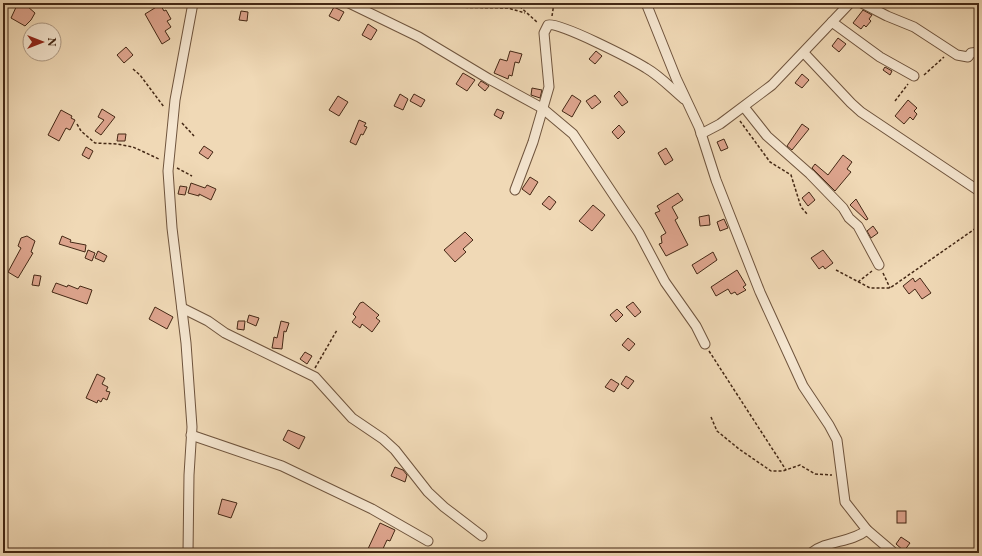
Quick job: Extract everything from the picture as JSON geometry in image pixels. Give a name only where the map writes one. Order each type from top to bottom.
[{"type":"street","points":[[188,553],[191,435],[186,343],[172,228],[169,163],[173,115],[193,3]]},
{"type":"street","points":[[349,3],[391,22],[419,37],[473,70],[542,108],[573,134],[639,233],[665,282],[696,326],[705,344]]},
{"type":"street","points":[[646,3],[686,100],[695,118],[716,180],[760,292],[803,386],[829,425],[837,440],[839,446],[840,474],[845,502],[867,530],[894,553]]},
{"type":"street","points":[[701,134],[720,124],[775,83],[850,3]]},
{"type":"street","points":[[862,3],[887,16],[914,27],[950,52],[964,57],[979,52]]},
{"type":"street","points":[[832,22],[880,57],[914,76]]},
{"type":"street","points":[[515,190],[533,142],[549,86],[545,43],[548,26],[564,28],[647,68],[686,100]]},
{"type":"street","points":[[545,43],[556,29],[564,28]]},
{"type":"street","points":[[804,52],[850,103],[979,191]]},
{"type":"street","points":[[744,107],[767,136],[810,174],[843,208],[849,218],[858,226],[878,265]]},
{"type":"street","points":[[182,308],[208,321],[225,333],[315,377],[352,418],[383,439],[395,450],[433,497],[482,536]]},
{"type":"street","points":[[191,435],[282,466],[372,509],[428,542]]},
{"type":"street","points":[[811,553],[817,548],[860,536],[867,530]]},
{"type":"path","points":[[169,7],[174,3]]},
{"type":"path","points":[[516,3],[525,13]]},
{"type":"path","points":[[440,7],[508,8],[525,13],[548,26],[554,3]]},
{"type":"path","points":[[924,75],[950,52]]},
{"type":"path","points":[[133,69],[140,75],[160,103],[194,136]]},
{"type":"path","points":[[895,101],[914,76]]},
{"type":"path","points":[[735,113],[770,162],[791,175],[801,207],[807,214]]},
{"type":"path","points":[[77,124],[81,131],[95,144],[117,144],[133,147],[169,163],[192,176]]},
{"type":"path","points":[[836,270],[870,288],[890,288],[979,226]]},
{"type":"path","points":[[858,282],[878,265],[890,288]]},
{"type":"path","points":[[311,375],[337,330]]},
{"type":"path","points":[[705,344],[786,470]]},
{"type":"path","points":[[711,417],[717,431],[739,450],[771,471],[786,470],[800,465],[815,474],[829,476],[840,474]]},
{"type":"building","points":[[18,3],[28,3],[27,6],[35,13],[29,22],[22,22],[22,24],[11,18]]},
{"type":"building","points":[[158,6],[159,8],[161,6],[164,11],[166,10],[171,19],[167,21],[171,27],[165,31],[170,39],[162,44],[145,14]]},
{"type":"building","points":[[334,7],[344,12],[339,21],[329,16]]},
{"type":"building","points":[[863,10],[872,15],[869,19],[871,21],[866,27],[864,25],[861,29],[853,23]]},
{"type":"building","points":[[241,11],[248,12],[247,21],[239,20]]},
{"type":"building","points":[[368,24],[377,30],[371,40],[362,35]]},
{"type":"building","points":[[838,38],[846,44],[839,52],[832,46]]},
{"type":"building","points":[[126,47],[133,55],[124,63],[117,55]]},
{"type":"building","points":[[510,51],[522,54],[519,63],[515,62],[512,76],[509,75],[508,79],[494,73],[500,59],[507,61]]},
{"type":"building","points":[[596,51],[602,56],[595,64],[589,59]]},
{"type":"building","points":[[885,67],[892,71],[890,75],[883,70]]},
{"type":"building","points":[[463,73],[475,80],[467,91],[456,84]]},
{"type":"building","points":[[802,74],[809,80],[802,88],[795,83]]},
{"type":"building","points":[[481,81],[489,86],[485,91],[478,85]]},
{"type":"building","points":[[532,88],[542,90],[540,98],[531,95]]},
{"type":"building","points":[[619,91],[628,102],[622,106],[614,96]]},
{"type":"building","points":[[400,94],[408,99],[403,110],[394,106]]},
{"type":"building","points":[[414,94],[425,100],[421,107],[410,101]]},
{"type":"building","points":[[572,95],[581,101],[572,117],[562,111]]},
{"type":"building","points":[[595,95],[601,102],[592,109],[586,101]]},
{"type":"building","points":[[338,96],[348,102],[339,116],[329,110]]},
{"type":"building","points":[[908,100],[917,108],[914,111],[917,114],[913,120],[910,117],[904,124],[895,116]]},
{"type":"building","points":[[102,109],[115,117],[101,135],[95,131],[104,120],[98,117]]},
{"type":"building","points":[[497,109],[504,112],[501,119],[494,115]]},
{"type":"building","points":[[61,110],[72,116],[71,118],[75,120],[70,130],[66,128],[59,141],[48,135]]},
{"type":"building","points":[[359,120],[366,123],[364,126],[367,127],[363,135],[361,134],[356,145],[350,142]]},
{"type":"building","points":[[802,124],[809,129],[792,150],[787,146]]},
{"type":"building","points":[[619,125],[625,132],[618,139],[612,132]]},
{"type":"building","points":[[118,134],[126,134],[125,141],[117,141]]},
{"type":"building","points":[[724,139],[728,148],[721,151],[717,142]]},
{"type":"building","points":[[204,146],[213,152],[208,159],[199,153]]},
{"type":"building","points":[[86,147],[93,151],[89,159],[82,155]]},
{"type":"building","points":[[666,148],[673,160],[665,165],[658,153]]},
{"type":"building","points":[[843,155],[852,162],[847,169],[851,172],[835,191],[812,168],[815,164],[828,175]]},
{"type":"building","points":[[530,177],[538,182],[530,195],[522,189]]},
{"type":"building","points":[[191,183],[205,188],[207,185],[216,189],[211,200],[199,194],[199,196],[188,193]]},
{"type":"building","points":[[180,186],[187,187],[185,195],[178,194]]},
{"type":"building","points":[[809,192],[815,200],[808,206],[802,198]]},
{"type":"building","points":[[678,193],[683,200],[672,207],[678,218],[675,220],[688,245],[666,256],[659,244],[662,243],[661,236],[666,233],[655,213],[660,211],[657,206]]},
{"type":"building","points":[[549,196],[556,202],[550,210],[542,204]]},
{"type":"building","points":[[856,199],[868,219],[866,220],[850,205]]},
{"type":"building","points":[[593,205],[605,215],[592,231],[579,221]]},
{"type":"building","points":[[709,215],[710,225],[700,226],[699,217]]},
{"type":"building","points":[[724,219],[728,228],[720,231],[717,222]]},
{"type":"building","points":[[873,226],[878,233],[871,238],[867,231]]},
{"type":"building","points":[[465,232],[473,240],[463,249],[466,252],[455,262],[444,250]]},
{"type":"building","points":[[27,236],[35,241],[31,252],[33,253],[18,278],[8,272],[21,248],[18,246],[21,238]]},
{"type":"building","points":[[62,236],[71,240],[70,242],[86,245],[85,252],[59,244]]},
{"type":"building","points":[[88,250],[95,253],[92,261],[85,258]]},
{"type":"building","points":[[823,250],[833,263],[825,269],[823,266],[819,269],[811,258]]},
{"type":"building","points":[[98,251],[107,256],[104,262],[95,258]]},
{"type":"building","points":[[713,252],[717,260],[697,274],[692,265]]},
{"type":"building","points":[[737,270],[746,285],[743,287],[746,290],[737,295],[735,292],[731,294],[728,289],[716,296],[711,287]]},
{"type":"building","points":[[34,275],[41,276],[39,286],[32,285]]},
{"type":"building","points":[[913,278],[915,282],[920,278],[931,293],[922,299],[915,289],[909,294],[903,286]]},
{"type":"building","points":[[56,283],[67,287],[68,285],[78,289],[80,286],[92,290],[87,304],[52,292]]},
{"type":"building","points":[[363,302],[379,315],[376,318],[380,321],[372,332],[362,324],[360,328],[352,322],[356,317],[353,314],[360,303]]},
{"type":"building","points":[[633,302],[641,312],[635,317],[626,307]]},
{"type":"building","points":[[155,307],[173,317],[167,329],[149,319]]},
{"type":"building","points":[[617,309],[623,315],[616,322],[610,315]]},
{"type":"building","points":[[249,315],[259,318],[256,326],[247,322]]},
{"type":"building","points":[[238,321],[245,321],[244,330],[237,329]]},
{"type":"building","points":[[281,321],[289,323],[286,332],[284,331],[282,349],[272,348],[274,337],[277,338]]},
{"type":"building","points":[[628,338],[635,344],[629,351],[622,345]]},
{"type":"building","points":[[305,352],[312,356],[307,364],[300,359]]},
{"type":"building","points":[[97,374],[105,378],[102,384],[108,387],[106,391],[110,392],[107,400],[103,398],[101,402],[98,400],[97,403],[86,398]]},
{"type":"building","points":[[626,376],[634,381],[628,389],[621,384]]},
{"type":"building","points":[[611,379],[619,384],[614,392],[605,387]]},
{"type":"building","points":[[288,430],[305,437],[299,449],[283,440]]},
{"type":"building","points":[[395,467],[403,470],[407,475],[405,482],[391,476]]},
{"type":"building","points":[[222,499],[237,503],[231,518],[218,514]]},
{"type":"building","points":[[897,511],[906,511],[906,523],[897,523]]},
{"type":"building","points":[[380,523],[395,530],[390,541],[387,540],[381,553],[372,553],[367,551]]},
{"type":"building","points":[[901,537],[910,543],[904,551],[896,544]]}]
